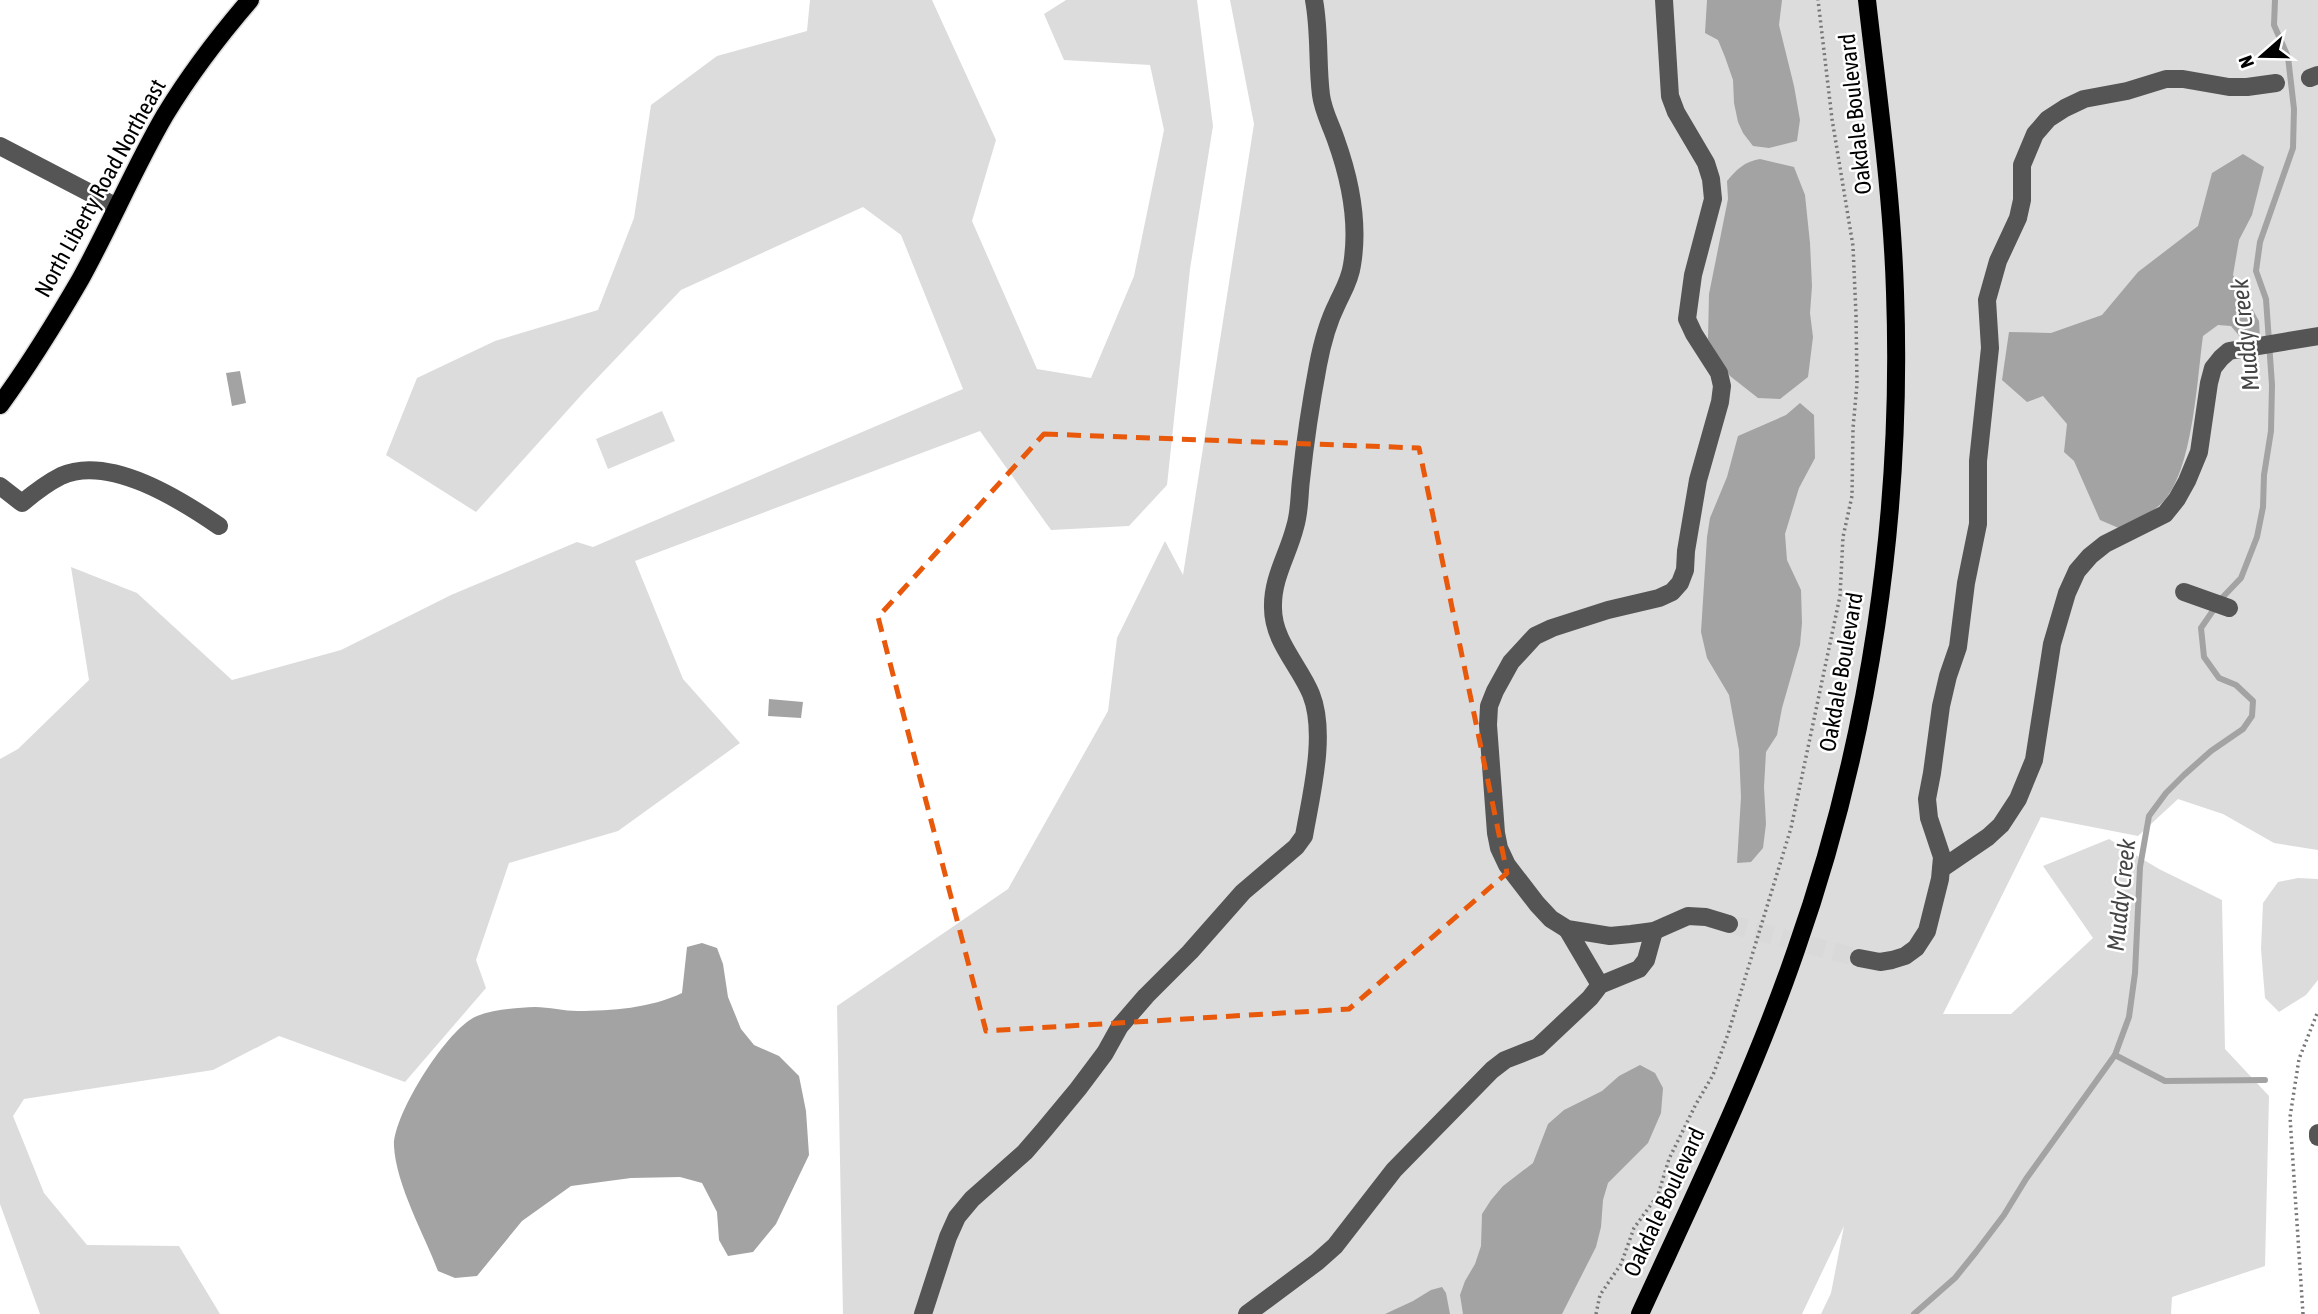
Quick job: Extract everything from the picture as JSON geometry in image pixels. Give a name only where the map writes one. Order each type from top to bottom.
[{"type":"main road","name":"North Liberty Road Northeast","points":[[0,405],[37,352],[81,279],[172,105],[217,39],[250,0]]},
{"type":"main road","name":"Oakdale Boulevard","points":[[1640,1314],[1749,1073],[1797,949],[1816,891],[1844,786],[1871,655],[1886,547],[1892,474],[1896,353],[1889,196],[1867,0]]},
{"type":"street","points":[[923,1314],[957,1217],[972,1199],[1025,1152],[1044,1130],[1105,1053],[1120,1026],[1146,996],[1190,952],[1243,892],[1296,847],[1304,836],[1317,749],[1315,710],[1311,694],[1274,625],[1273,606],[1280,565],[1295,529],[1300,506],[1300,482],[1318,363],[1328,327],[1346,288],[1355,244],[1352,200],[1346,173],[1321,96],[1318,24],[1314,0]]},
{"type":"street","points":[[1664,0],[1670,96],[1676,112],[1706,163],[1713,199],[1693,275],[1687,319],[1719,373],[1722,386],[1698,480],[1685,570],[1680,583],[1672,592],[1608,610],[1535,636],[1511,662],[1489,706],[1490,752],[1499,848],[1507,864],[1551,919],[1567,929],[1610,936],[1654,931],[1688,916],[1706,917],[1729,924]]},
{"type":"street","points":[[1859,958],[1880,962],[1892,960],[1905,956],[1916,948],[1927,931],[1941,869],[1942,857],[1929,818],[1927,799],[1941,706],[1958,647],[1966,583],[1978,524],[1978,461],[1990,348],[1987,300],[1998,261],[2018,218],[2022,200],[2022,165],[2035,134],[2048,119],[2084,100],[2166,79],[2183,79],[2228,87],[2276,83]]},
{"type":"street","points":[[0,146],[117,207]]},
{"type":"street","points":[[1941,869],[1988,837],[2001,825],[2018,799],[2034,760],[2052,644],[2067,593],[2077,571],[2090,556],[2105,544],[2165,514],[2177,499],[2199,452],[2213,368],[2229,351],[2318,336]]},
{"type":"street","points":[[0,486],[22,503],[63,475],[85,470],[115,474],[158,488],[219,526]]},
{"type":"street","points":[[2184,592],[2230,608]]},
{"type":"street","points":[[1567,929],[1600,985]]},
{"type":"street","points":[[1247,1314],[1317,1262],[1335,1245],[1394,1170],[1492,1070],[1505,1060],[1538,1047],[1590,998],[1600,985],[1639,969],[1646,960],[1654,931]]},
{"type":"path","points":[[1595,1314],[1600,1295],[1622,1264],[1634,1228],[1658,1195],[1669,1159],[1713,1074],[1728,1034],[1791,828],[1840,596],[1843,537],[1852,496],[1857,384],[1856,315],[1853,246],[1832,119],[1818,0]]},
{"type":"path","points":[[2303,1314],[2290,1117],[2299,1059],[2318,1011]]},
{"type":"highlighted area","points":[[1044,434],[1419,448],[1507,873],[1349,1009],[986,1031],[878,617]]},
{"type":"shaded area","points":[[810,0],[932,0],[996,140],[972,221],[1037,369],[1091,378],[1134,276],[1164,130],[1150,65],[1064,60],[1044,14],[1066,0],[1197,0],[1213,126],[1190,269],[1167,485],[1129,526],[1051,530],[980,431],[635,561],[683,679],[740,743],[618,831],[509,863],[476,960],[486,988],[405,1082],[279,1036],[213,1070],[24,1099],[13,1116],[44,1193],[87,1245],[179,1246],[220,1314],[40,1314],[0,1204],[0,759],[18,749],[89,680],[71,567],[137,593],[232,680],[341,650],[451,595],[577,542],[593,547],[963,389],[901,235],[863,207],[681,290],[476,512],[386,455],[417,378],[495,341],[598,310],[634,218],[651,105],[717,56],[807,31]]},
{"type":"shaded area","points":[[1230,0],[2318,0],[2318,850],[2274,843],[2223,814],[2178,799],[2138,836],[2041,817],[1943,1014],[2011,1014],[2093,938],[2043,866],[2109,839],[2159,869],[2222,900],[2225,1049],[2269,1096],[2265,1266],[2172,1297],[2171,1314],[1821,1314],[1831,1293],[1844,1226],[1802,1314],[843,1314],[837,1006],[1008,889],[1108,711],[1117,638],[1165,541],[1183,575],[1254,124]]},
{"type":"shaded area","points":[[662,411],[675,441],[608,469],[596,439]]},
{"type":"shaded area","points":[[2298,878],[2318,879],[2318,980],[2306,995],[2279,1012],[2265,998],[2261,949],[2263,903],[2278,882]]},
{"type":"water","points":[[1707,0],[1782,0],[1779,25],[1800,120],[1797,141],[1769,148],[1753,146],[1743,133],[1734,103],[1733,80],[1725,57],[1718,40],[1705,33]]},
{"type":"water","points":[[2243,154],[2264,167],[2252,215],[2239,240],[2233,275],[2259,321],[2260,339],[2245,343],[2231,326],[2218,325],[2203,336],[2196,400],[2181,470],[2162,503],[2121,529],[2100,520],[2074,461],[2064,452],[2067,424],[2043,396],[2027,402],[2002,380],[2009,332],[2051,333],[2102,315],[2138,272],[2198,226],[2212,173]]},
{"type":"water","points":[[1760,159],[1794,167],[1805,195],[1810,243],[1810,313],[1813,337],[1808,377],[1780,399],[1758,398],[1730,376],[1708,339],[1709,294],[1728,199],[1727,181],[1741,167]]},
{"type":"water","points":[[240,371],[246,403],[232,406],[226,373]]},
{"type":"water","points":[[1800,403],[1814,415],[1815,458],[1799,488],[1785,534],[1787,560],[1801,590],[1800,645],[1777,735],[1766,752],[1766,824],[1763,848],[1751,862],[1737,863],[1741,797],[1739,750],[1729,695],[1707,658],[1701,632],[1707,537],[1710,518],[1727,477],[1738,436],[1786,415]]},
{"type":"water","points":[[769,699],[803,702],[801,718],[768,716]]},
{"type":"water","points":[[702,943],[717,948],[723,964],[728,997],[741,1029],[754,1045],[779,1056],[799,1076],[806,1111],[809,1155],[776,1224],[753,1252],[728,1256],[719,1240],[717,1212],[702,1183],[680,1177],[631,1178],[571,1186],[522,1221],[477,1276],[455,1278],[438,1271],[405,1193],[394,1146],[402,1114],[438,1054],[465,1023],[491,1012],[535,1007],[573,1011],[631,1008],[682,993],[687,947]]},
{"type":"water","points":[[1640,1065],[1655,1073],[1663,1088],[1661,1113],[1648,1143],[1608,1183],[1596,1247],[1562,1314],[1463,1314],[1460,1295],[1481,1246],[1482,1214],[1491,1200],[1503,1186],[1533,1163],[1548,1124],[1564,1110],[1602,1091],[1619,1076]]},
{"type":"water","points":[[1442,1287],[1446,1293],[1450,1314],[1385,1314],[1431,1290]]},
{"type":"waterway","name":"Muddy Creek","points":[[1914,1314],[1955,1278],[1976,1252],[2115,1055],[2129,1017],[2135,973],[2140,867],[2149,816],[2184,775],[2211,751],[2243,729],[2252,716],[2253,701],[2236,685],[2219,678],[2204,657],[2201,628],[2221,599],[2241,578],[2257,537],[2263,507],[2264,475],[2271,431],[2272,385],[2266,299],[2256,271],[2260,242],[2293,148],[2294,109],[2288,57],[2274,25],[2275,0]]},
{"type":"waterway","points":[[2115,1055],[2165,1081],[2265,1080]]},
{"type":"tunnel","points":[[1729,924],[1859,958]]}]
